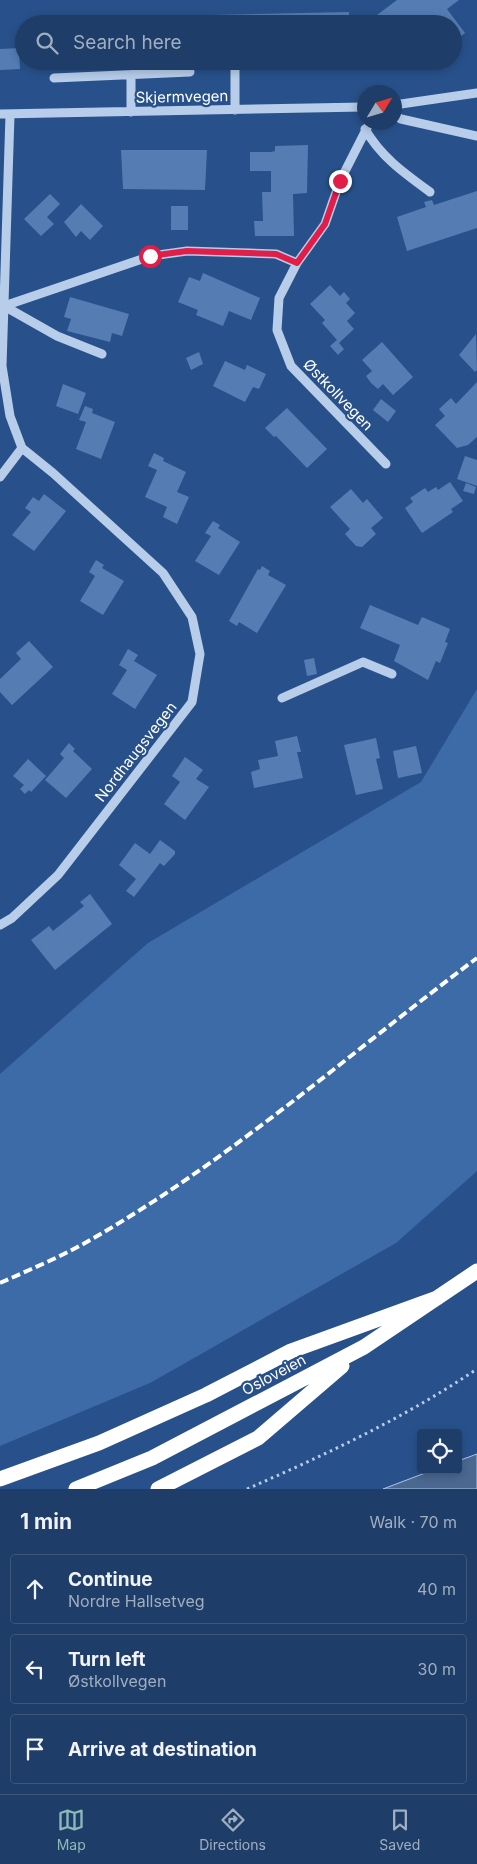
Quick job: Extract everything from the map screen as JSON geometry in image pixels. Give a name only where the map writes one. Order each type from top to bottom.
[{"type":"highway","name":"Osloveien","points":[[76,1489],[152,1458],[364,1347],[477,1271]]},
{"type":"highway","points":[[0,1479],[99,1443],[206,1394],[291,1351],[437,1298]]},
{"type":"highway","points":[[158,1489],[258,1438],[364,1347]]},
{"type":"street","points":[[235,70],[235,110]]},
{"type":"street","points":[[54,78],[190,72]]},
{"type":"street","points":[[131,75],[131,112]]},
{"type":"street","points":[[402,104],[477,93]]},
{"type":"street","name":"Skjermvegen","points":[[0,114],[357,107]]},
{"type":"street","points":[[0,477],[22,448],[10,416],[2,366],[2,318],[4,306],[10,114]]},
{"type":"street","points":[[402,119],[477,136]]},
{"type":"street","name":"Østkollvegen","points":[[365,130],[340,181],[325,224],[297,263],[279,298],[277,330],[291,366],[386,464]]},
{"type":"street","points":[[368,130],[374,146],[392,164],[430,192]]},
{"type":"street","points":[[4,306],[160,254],[187,251],[276,254],[297,263]]},
{"type":"street","points":[[4,306],[57,336],[102,354]]},
{"type":"street","name":"Nordhaugsvegen","points":[[0,925],[12,918],[58,875],[192,702],[200,654],[192,617],[163,573],[53,473],[22,448]]},
{"type":"street","points":[[282,698],[363,662],[392,674]]},
{"type":"path","points":[[246,1489],[382,1427],[430,1401],[477,1369]]},
{"type":"shaded area","points":[[477,689],[477,1171],[396,1243],[150,1383],[0,1446],[0,1074],[148,943],[421,782]]},
{"type":"shaded area","points":[[477,1454],[477,1489],[383,1489],[422,1474],[462,1474],[462,1460]]},
{"type":"building","points":[[397,0],[459,0],[447,9],[452,15],[377,15]]},
{"type":"building","points":[[349,12],[349,15],[210,15]]},
{"type":"building","points":[[15,48],[15,69],[0,70],[0,49]]},
{"type":"building","points":[[308,145],[307,193],[293,194],[294,236],[255,236],[254,221],[263,221],[262,192],[271,192],[271,171],[250,171],[250,152],[271,152],[275,151],[275,146]]},
{"type":"building","points":[[121,150],[207,150],[205,190],[123,189]]},
{"type":"building","points":[[477,191],[477,228],[407,251],[397,217],[426,207],[424,202],[432,200],[434,205]]},
{"type":"building","points":[[50,194],[60,204],[47,217],[54,224],[41,236],[24,219]]},
{"type":"building","points":[[81,204],[103,226],[90,240],[81,231],[76,237],[64,222]]},
{"type":"building","points":[[171,206],[188,206],[188,230],[171,230]]},
{"type":"building","points":[[203,273],[260,298],[251,320],[229,311],[223,326],[196,315],[198,310],[178,302],[189,277],[200,281]]},
{"type":"building","points":[[330,285],[340,296],[344,292],[350,299],[346,303],[355,313],[347,321],[354,329],[339,343],[344,349],[338,355],[330,346],[337,340],[322,323],[325,320],[310,304]]},
{"type":"building","points":[[70,297],[129,314],[122,336],[112,333],[110,342],[67,331],[71,319],[64,317]]},
{"type":"building","points":[[476,334],[477,370],[475,372],[459,355]]},
{"type":"building","points":[[382,342],[413,377],[393,395],[383,384],[378,389],[371,383],[366,376],[372,371],[362,360]]},
{"type":"building","points":[[199,352],[203,364],[191,370],[186,358]]},
{"type":"building","points":[[225,361],[245,370],[247,365],[266,374],[259,389],[253,387],[245,402],[213,386]]},
{"type":"building","points":[[477,382],[477,437],[468,445],[457,448],[435,425],[445,416],[439,409],[451,398],[456,404]]},
{"type":"building","points":[[63,384],[86,393],[78,414],[56,406]]},
{"type":"building","points":[[381,399],[396,411],[388,422],[373,410]]},
{"type":"building","points":[[85,406],[93,409],[92,413],[115,422],[101,459],[76,449],[86,422],[79,420]]},
{"type":"building","points":[[287,408],[327,449],[307,468],[276,436],[274,437],[265,428]]},
{"type":"building","points":[[154,453],[164,458],[163,461],[186,472],[177,492],[189,497],[177,524],[163,517],[167,507],[145,497],[157,470],[148,466]]},
{"type":"building","points":[[465,456],[477,460],[477,486],[457,479]]},
{"type":"building","points":[[450,482],[463,501],[451,509],[453,512],[422,533],[405,508],[413,502],[410,498],[425,488],[428,492],[436,487],[438,490]]},
{"type":"building","points":[[466,483],[476,487],[474,494],[463,491]]},
{"type":"building","points":[[351,489],[363,503],[367,499],[383,518],[371,528],[376,534],[362,547],[356,546],[345,534],[350,529],[330,507]]},
{"type":"building","points":[[44,494],[66,511],[34,551],[12,535],[31,512],[25,508],[33,497],[39,501]]},
{"type":"building","points":[[213,521],[220,525],[218,528],[240,542],[219,575],[195,561],[211,536],[205,533]]},
{"type":"building","points":[[96,560],[104,565],[102,568],[124,581],[103,615],[80,601],[95,576],[89,572]]},
{"type":"building","points":[[262,566],[270,571],[268,575],[286,585],[257,633],[239,622],[237,626],[229,621],[258,569],[260,570]]},
{"type":"building","points":[[370,605],[418,625],[422,617],[450,629],[445,642],[448,643],[440,663],[436,661],[428,680],[394,661],[400,645],[360,628]]},
{"type":"building","points":[[29,641],[53,667],[12,705],[0,692],[0,679],[21,659],[16,653]]},
{"type":"building","points":[[128,649],[138,655],[134,661],[157,675],[135,709],[112,694],[127,670],[119,665]]},
{"type":"building","points":[[314,658],[317,674],[307,676],[304,660]]},
{"type":"building","points":[[297,736],[301,752],[297,752],[303,778],[254,788],[251,772],[260,769],[258,760],[278,756],[275,741]]},
{"type":"building","points":[[376,738],[380,758],[376,759],[383,789],[356,795],[344,745]]},
{"type":"building","points":[[69,743],[75,749],[73,751],[92,769],[66,798],[45,780],[64,758],[60,754]]},
{"type":"building","points":[[416,746],[422,773],[398,778],[393,751]]},
{"type":"building","points":[[185,757],[203,770],[196,779],[209,787],[185,820],[164,804],[180,782],[172,776]]},
{"type":"building","points":[[28,759],[46,776],[31,792],[29,790],[25,794],[20,789],[24,785],[13,776]]},
{"type":"building","points":[[160,840],[175,851],[175,854],[164,866],[160,863],[134,897],[126,891],[136,879],[119,865],[135,843],[150,854]]},
{"type":"building","points":[[90,894],[112,924],[55,970],[31,940],[49,926],[53,931],[84,906],[80,902]]},
{"type":"railway","points":[[0,1283],[81,1245],[193,1175],[289,1104],[477,958]]},
{"type":"route","points":[[150,256],[187,251],[276,254],[297,263],[325,224],[340,181]]}]
